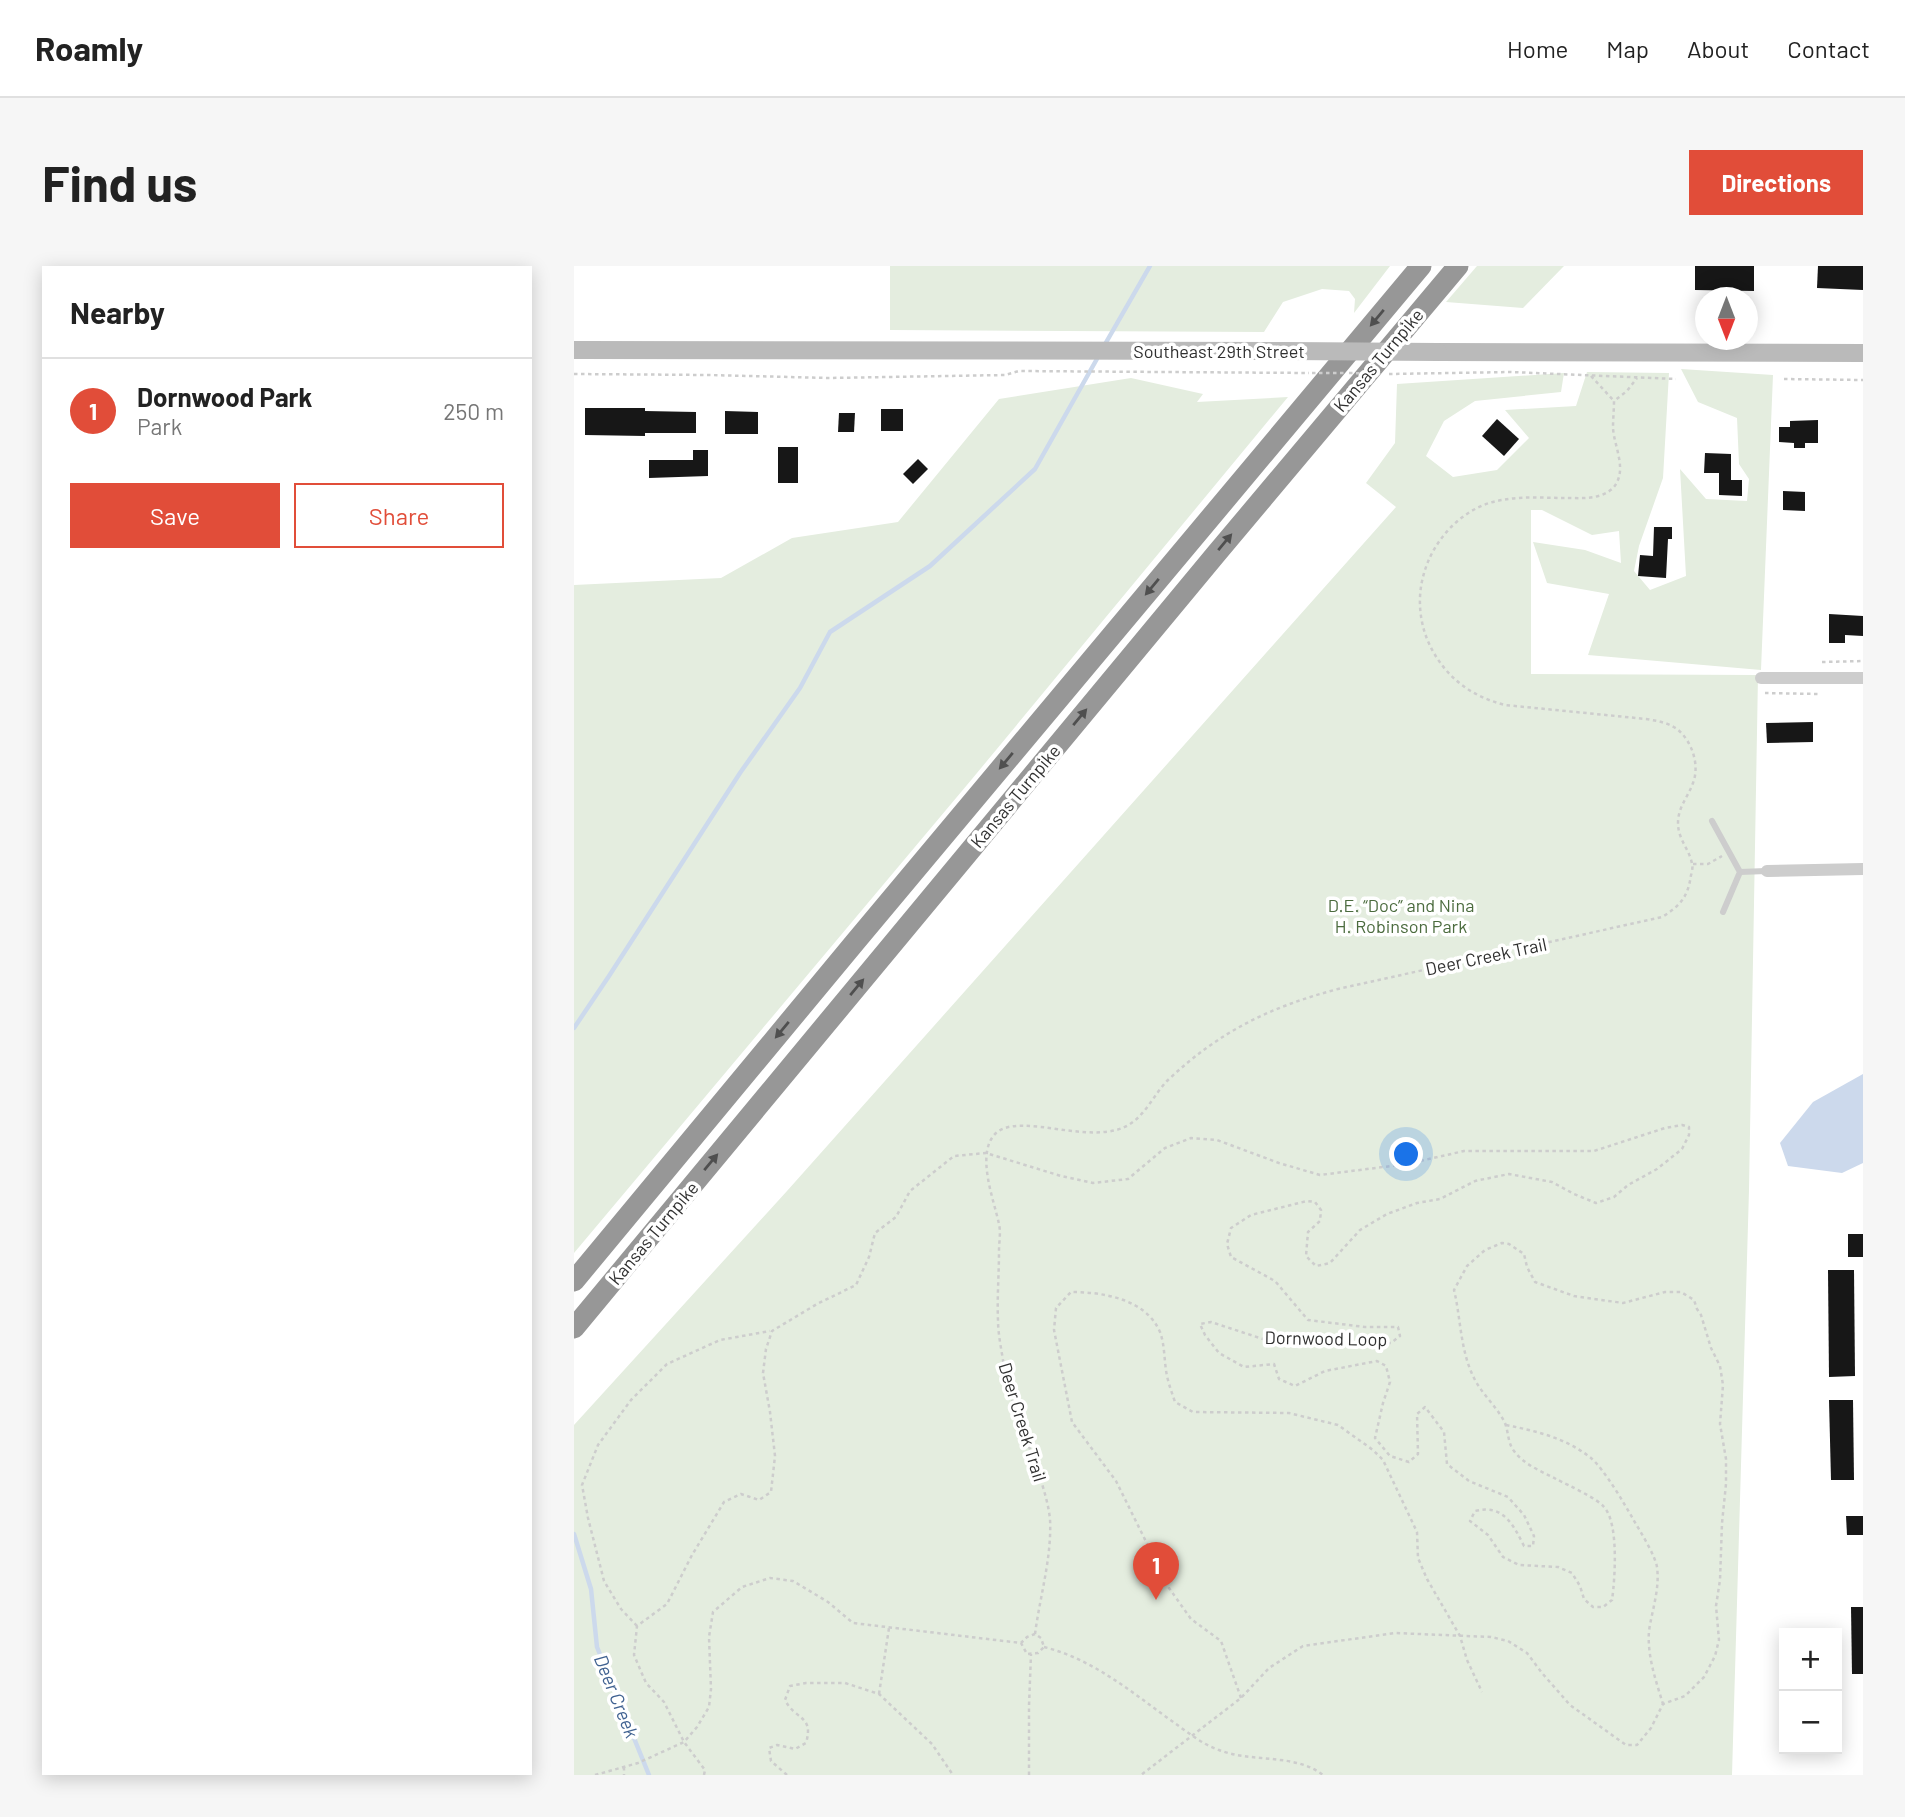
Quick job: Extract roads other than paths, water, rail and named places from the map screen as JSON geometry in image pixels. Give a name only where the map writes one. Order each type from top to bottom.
[{"type":"highway","name":"Kansas Turnpike","points":[[574,1281],[1421,266]]},
{"type":"highway","name":"Kansas Turnpike","points":[[574,1328],[1458,266]]},
{"type":"main road","name":"Southeast 29th Street","points":[[574,350],[1863,353]]},
{"type":"street","points":[[1762,678],[1863,678]]},
{"type":"street","points":[[1766,871],[1863,869]]},
{"type":"lane","points":[[1712,821],[1740,872]]},
{"type":"lane","points":[[1740,872],[1766,871]]},
{"type":"lane","points":[[1723,912],[1740,872]]},
{"type":"water","points":[[1863,1074],[1863,1163],[1842,1173],[1788,1166],[1780,1143],[1813,1102]]},
{"type":"waterway","points":[[1104,346],[1150,266]]},
{"type":"waterway","points":[[574,1028],[740,773],[800,688],[830,632],[930,566],[1035,469],[1098,357]]},
{"type":"waterway","name":"Deer Creek","points":[[574,1534],[591,1589],[597,1647],[649,1775]]},
{"type":"place","name":"Dornwood Park","points":[[1156,1600]]},
{"type":"park label","name":"D.E. “Doc” and Nina H. Robinson Park","points":[[1401,915]]}]
